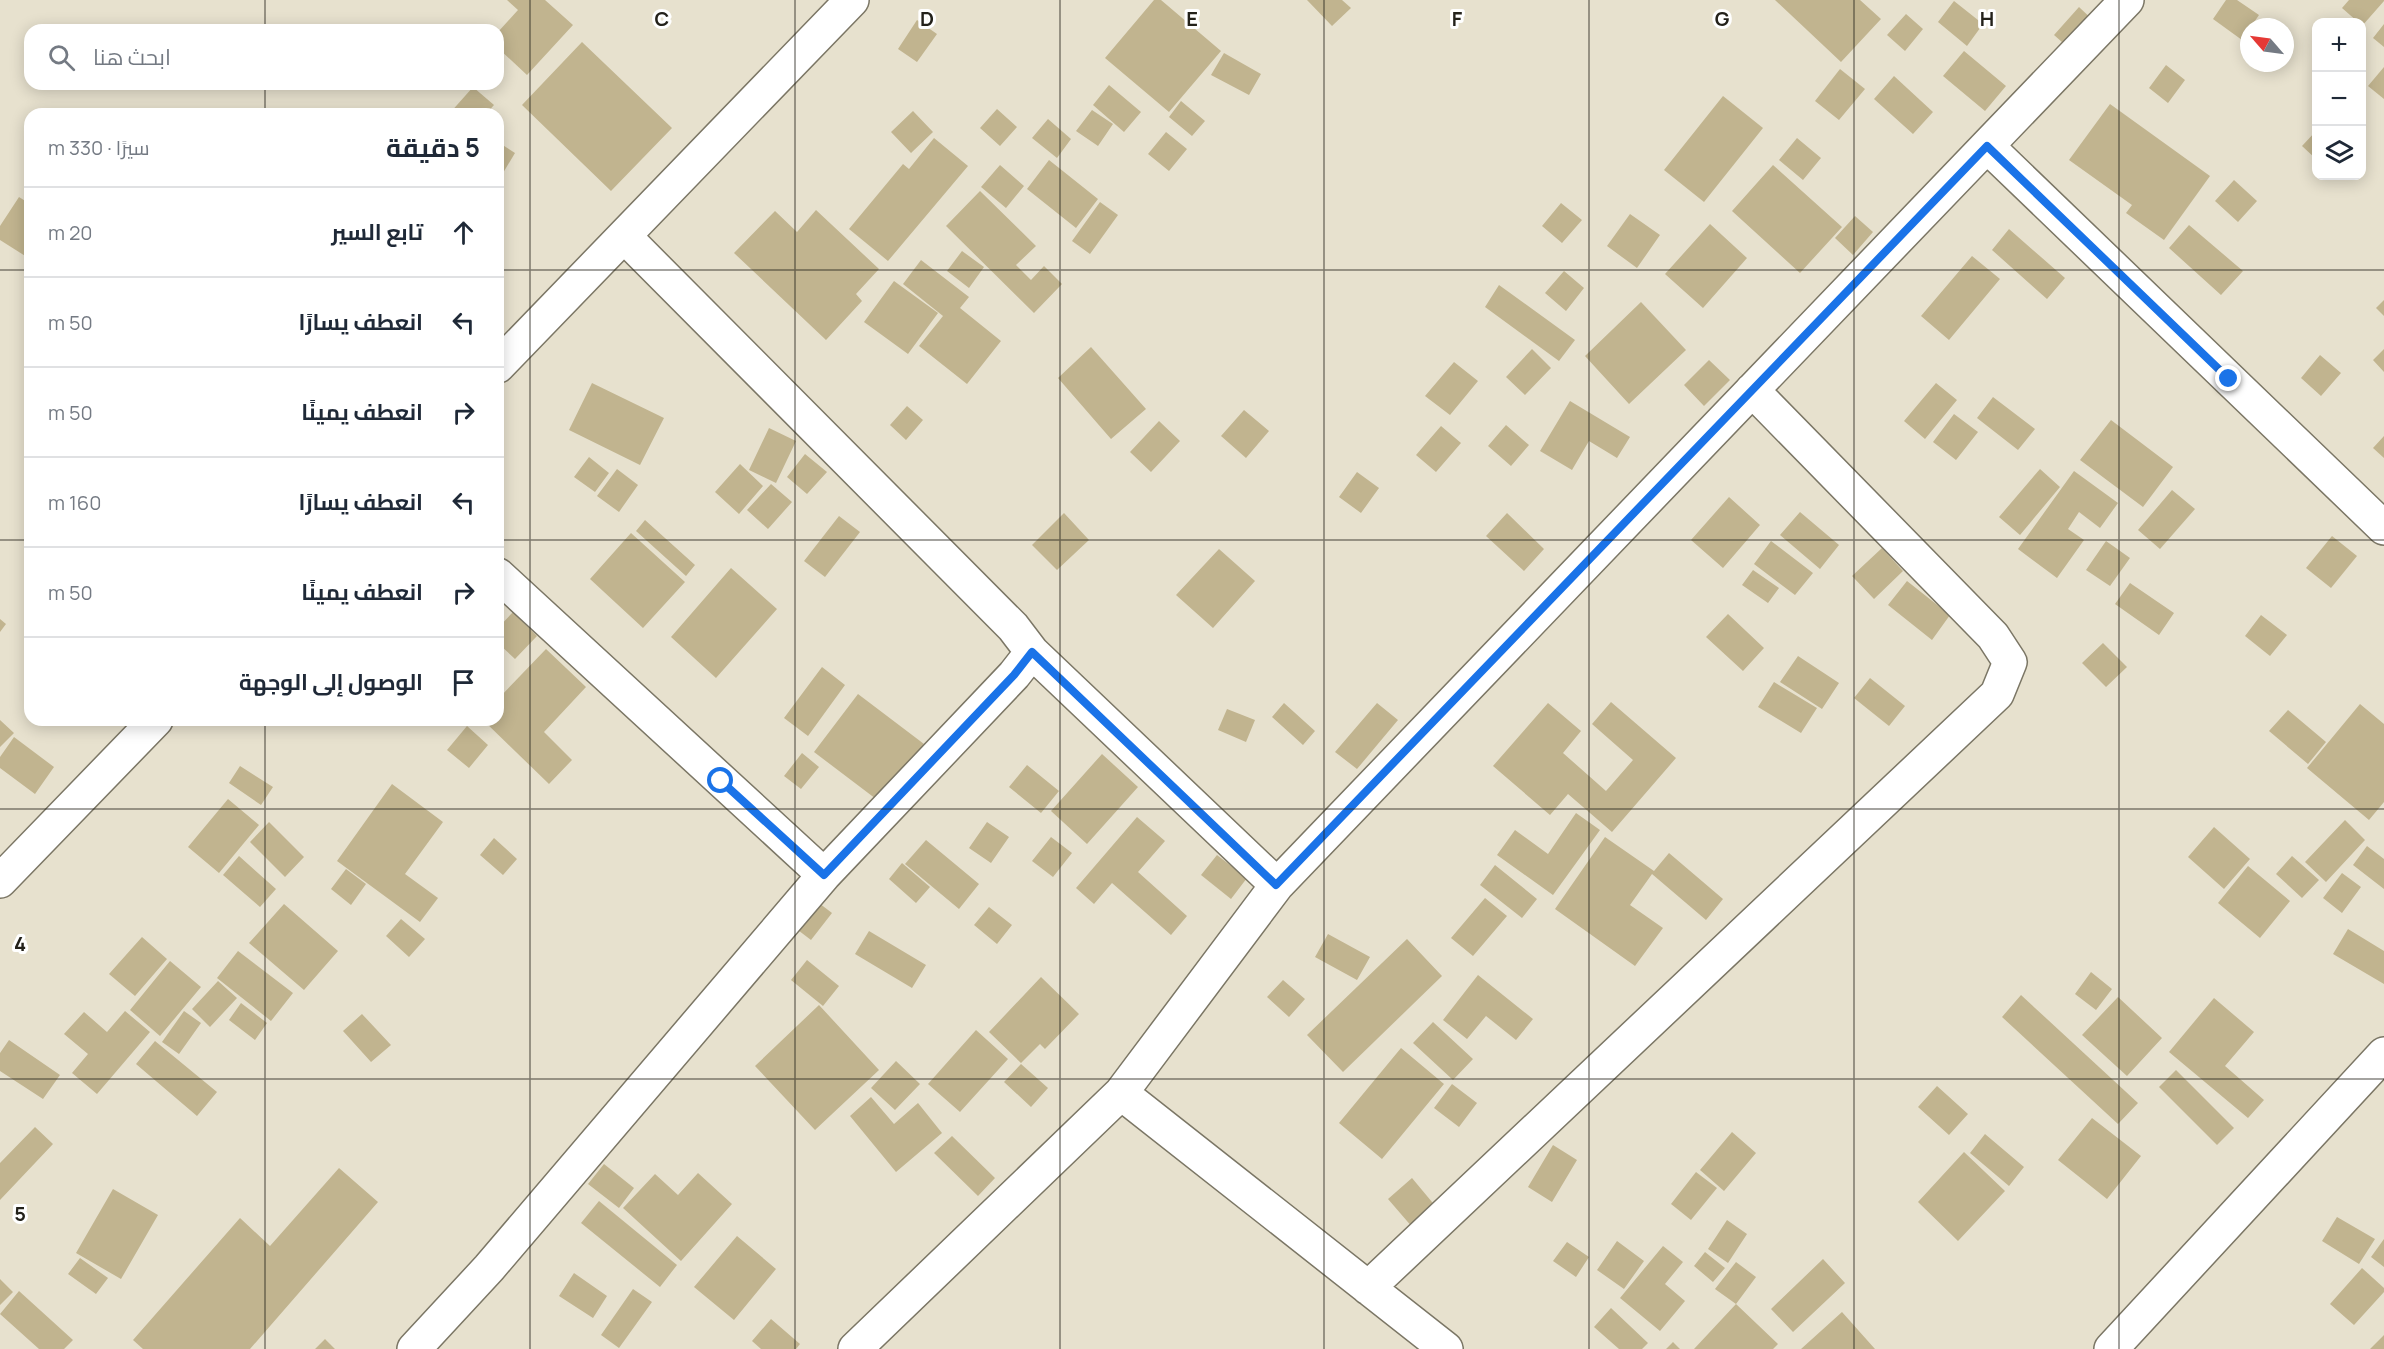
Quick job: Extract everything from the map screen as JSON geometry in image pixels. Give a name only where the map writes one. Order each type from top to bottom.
[{"type":"street","points":[[504,360],[852,0]]},
{"type":"street","points":[[855,1349],[1121,1093],[1276,885],[2127,0]]},
{"type":"street","points":[[1987,146],[2384,528]]},
{"type":"street","points":[[624,236],[1013,627],[1032,652],[1276,885]]},
{"type":"street","points":[[1368,1288],[1997,694],[2010,662],[1993,636],[1752,390]]},
{"type":"street","points":[[504,581],[824,875]]},
{"type":"street","points":[[414,1349],[489,1268],[824,875],[1014,675],[1032,652]]},
{"type":"street","points":[[0,881],[150,726]]},
{"type":"street","points":[[2111,1349],[2384,1054]]},
{"type":"street","points":[[1121,1093],[1446,1349]]},
{"type":"building","points":[[507,0],[545,0],[573,25],[527,75],[504,54],[504,25],[518,10]]},
{"type":"building","points":[[1154,0],[1161,0],[1221,51],[1169,112],[1105,58]]},
{"type":"building","points":[[1307,0],[1342,0],[1351,8],[1332,26]]},
{"type":"building","points":[[1775,0],[1860,0],[1881,19],[1841,62]]},
{"type":"building","points":[[2226,0],[2237,0],[2259,15],[2257,18],[2240,18],[2240,39],[2213,19]]},
{"type":"building","points":[[2349,0],[2384,0],[2366,21],[2366,18],[2353,18],[2342,8]]},
{"type":"building","points":[[1954,1],[1983,24],[1967,46],[1938,22]]},
{"type":"building","points":[[2079,7],[2096,23],[2071,50],[2054,35]]},
{"type":"building","points":[[1906,14],[1923,29],[1905,51],[1887,35]]},
{"type":"building","points":[[917,20],[937,34],[917,62],[898,49]]},
{"type":"building","points":[[2384,24],[2384,47],[2373,38]]},
{"type":"building","points":[[582,42],[672,128],[611,191],[522,105]]},
{"type":"building","points":[[1964,51],[2006,86],[1985,111],[1943,76]]},
{"type":"building","points":[[1224,53],[1261,74],[1249,95],[1211,75]]},
{"type":"building","points":[[2166,65],[2185,80],[2168,103],[2149,88]]},
{"type":"building","points":[[2384,67],[2384,99],[2368,86]]},
{"type":"building","points":[[1840,69],[1865,89],[1839,120],[1815,101]]},
{"type":"building","points":[[1894,76],[1933,112],[1913,134],[1874,99]]},
{"type":"building","points":[[1109,85],[1141,112],[1124,132],[1093,105]]},
{"type":"building","points":[[470,90],[476,90],[494,105],[491,108],[454,108]]},
{"type":"building","points":[[1723,96],[1763,128],[1704,202],[1664,170]]},
{"type":"building","points":[[1181,101],[1205,121],[1192,136],[1169,117]]},
{"type":"building","points":[[2110,104],[2210,176],[2164,240],[2126,213],[2132,205],[2069,160]]},
{"type":"building","points":[[997,109],[1017,127],[1000,146],[980,128]]},
{"type":"building","points":[[1092,110],[1113,124],[1098,146],[1076,131]]},
{"type":"building","points":[[913,111],[933,132],[911,153],[891,132]]},
{"type":"building","points":[[1048,119],[1071,139],[1057,158],[1032,138]]},
{"type":"building","points":[[1166,132],[1187,149],[1169,171],[1148,154]]},
{"type":"building","points":[[2312,135],[2312,155],[2302,146]]},
{"type":"building","points":[[934,138],[968,166],[888,261],[849,229],[903,164],[909,169]]},
{"type":"building","points":[[1797,138],[1821,158],[1803,180],[1779,160]]},
{"type":"building","points":[[504,146],[515,153],[504,171]]},
{"type":"building","points":[[1049,160],[1098,199],[1076,228],[1027,189]]},
{"type":"building","points":[[1000,165],[1024,186],[1006,208],[981,187]]},
{"type":"building","points":[[1773,165],[1842,227],[1800,273],[1732,211]]},
{"type":"building","points":[[2234,180],[2257,201],[2238,222],[2215,201]]},
{"type":"building","points":[[980,191],[1036,246],[1016,265],[1031,280],[1044,266],[1062,284],[1034,313],[946,226]]},
{"type":"building","points":[[19,197],[24,200],[24,255],[0,240],[0,226]]},
{"type":"building","points":[[1100,202],[1118,215],[1090,254],[1072,241]]},
{"type":"building","points":[[1561,203],[1582,220],[1562,243],[1542,226]]},
{"type":"building","points":[[816,210],[879,269],[856,294],[862,301],[826,340],[734,253],[775,211],[797,232]]},
{"type":"building","points":[[1630,214],[1660,235],[1637,268],[1607,246]]},
{"type":"building","points":[[1855,216],[1873,232],[1853,255],[1835,238]]},
{"type":"building","points":[[1710,224],[1747,258],[1703,308],[1665,274]]},
{"type":"building","points":[[2189,225],[2243,271],[2221,295],[2169,248]]},
{"type":"building","points":[[2009,229],[2065,278],[2047,299],[1992,250]]},
{"type":"building","points":[[962,251],[984,267],[969,288],[947,271]]},
{"type":"building","points":[[1972,256],[2000,279],[1949,340],[1921,316]]},
{"type":"building","points":[[921,260],[969,297],[960,308],[1001,341],[967,384],[919,346],[943,316],[903,284]]},
{"type":"building","points":[[1564,271],[1584,288],[1566,311],[1545,293]]},
{"type":"building","points":[[894,281],[938,313],[908,354],[864,322]]},
{"type":"building","points":[[1499,285],[1575,340],[1559,361],[1485,307]]},
{"type":"building","points":[[2384,300],[2384,316],[2376,308]]},
{"type":"building","points":[[1641,302],[1686,350],[1629,404],[1585,356]]},
{"type":"building","points":[[1091,347],[1146,409],[1111,439],[1058,378]]},
{"type":"building","points":[[1532,349],[1551,368],[1525,395],[1506,377]]},
{"type":"building","points":[[2384,349],[2384,372],[2373,360]]},
{"type":"building","points":[[2320,355],[2341,373],[2321,396],[2301,378]]},
{"type":"building","points":[[1709,360],[1730,380],[1704,406],[1684,385]]},
{"type":"building","points":[[1454,362],[1478,381],[1450,415],[1425,396]]},
{"type":"building","points":[[592,383],[664,418],[640,465],[569,430]]},
{"type":"building","points":[[1936,383],[1957,400],[1925,439],[1904,421]]},
{"type":"building","points":[[1993,397],[2035,429],[2018,450],[1977,418]]},
{"type":"building","points":[[1570,401],[1630,437],[1617,458],[1589,441],[1572,470],[1540,451]]},
{"type":"building","points":[[907,406],[923,420],[906,440],[890,425]]},
{"type":"building","points":[[1244,410],[1269,431],[1246,458],[1221,436]]},
{"type":"building","points":[[1954,414],[1978,432],[1956,460],[1933,442]]},
{"type":"building","points":[[2111,420],[2173,467],[2143,507],[2080,460]]},
{"type":"building","points":[[1159,421],[1180,441],[1151,472],[1130,452]]},
{"type":"building","points":[[1506,425],[1529,445],[1511,466],[1488,446]]},
{"type":"building","points":[[1441,426],[1461,443],[1436,472],[1416,455]]},
{"type":"building","points":[[769,428],[796,441],[776,483],[749,470]]},
{"type":"building","points":[[2384,436],[2384,458],[2373,448]]},
{"type":"building","points":[[805,454],[827,472],[807,494],[787,477]]},
{"type":"building","points":[[589,457],[609,473],[595,492],[574,477]]},
{"type":"building","points":[[740,464],[763,486],[739,514],[715,492]]},
{"type":"building","points":[[617,469],[638,485],[619,512],[597,496]]},
{"type":"building","points":[[2040,469],[2060,487],[2020,535],[1999,517]]},
{"type":"building","points":[[2074,471],[2118,503],[2100,528],[2079,512],[2068,529],[2084,540],[2057,578],[2018,549]]},
{"type":"building","points":[[1357,472],[1379,488],[1361,513],[1339,497]]},
{"type":"building","points":[[771,484],[792,502],[768,529],[747,510]]},
{"type":"building","points":[[2172,490],[2195,509],[2160,549],[2138,530]]},
{"type":"building","points":[[1729,497],[1760,525],[1723,568],[1691,540]]},
{"type":"building","points":[[1800,512],[1839,545],[1820,569],[1780,535]]},
{"type":"building","points":[[1064,513],[1089,540],[1057,570],[1032,545]]},
{"type":"building","points":[[1507,513],[1544,549],[1524,571],[1486,536]]},
{"type":"building","points":[[839,516],[860,532],[825,577],[804,561]]},
{"type":"building","points":[[645,520],[695,565],[686,576],[636,531]]},
{"type":"building","points":[[631,533],[685,582],[643,628],[590,579]]},
{"type":"building","points":[[2332,536],[2357,556],[2331,588],[2306,568]]},
{"type":"building","points":[[1771,541],[1813,573],[1795,595],[1754,564]]},
{"type":"building","points":[[2106,541],[2130,558],[2110,586],[2086,570]]},
{"type":"building","points":[[1882,548],[1903,571],[1874,599],[1852,576]]},
{"type":"building","points":[[1219,549],[1255,581],[1213,628],[1176,595]]},
{"type":"building","points":[[731,568],[777,609],[716,678],[671,637]]},
{"type":"building","points":[[1753,570],[1779,588],[1768,603],[1742,585]]},
{"type":"building","points":[[1907,581],[1950,615],[1932,640],[1888,605]]},
{"type":"building","points":[[2130,583],[2174,613],[2159,635],[2115,604]]},
{"type":"building","points":[[513,612],[537,636],[515,659],[504,649],[504,622]]},
{"type":"building","points":[[1728,614],[1764,648],[1743,671],[1706,637]]},
{"type":"building","points":[[2261,615],[2287,635],[2270,656],[2245,636]]},
{"type":"building","points":[[0,619],[6,624],[0,632]]},
{"type":"building","points":[[2103,643],[2127,667],[2106,687],[2082,663]]},
{"type":"building","points":[[546,649],[586,687],[544,732],[572,760],[549,784],[489,726],[504,726],[504,693]]},
{"type":"building","points":[[1798,656],[1839,683],[1822,709],[1780,682]]},
{"type":"building","points":[[822,667],[845,685],[808,736],[784,718]]},
{"type":"building","points":[[1870,678],[1905,706],[1889,726],[1854,698]]},
{"type":"building","points":[[1774,682],[1817,708],[1801,733],[1758,707]]},
{"type":"building","points":[[858,694],[924,744],[880,802],[814,752]]},
{"type":"building","points":[[1611,702],[1676,758],[1612,832],[1568,794],[1550,815],[1493,766],[1548,703],[1581,731],[1563,753],[1606,791],[1633,760],[1592,724]]},
{"type":"building","points":[[1284,703],[1315,731],[1303,745],[1272,717]]},
{"type":"building","points":[[1377,703],[1398,720],[1357,769],[1335,752]]},
{"type":"building","points":[[2360,704],[2384,724],[2384,802],[2369,820],[2307,768]]},
{"type":"building","points":[[1227,709],[1255,720],[1246,742],[1218,730]]},
{"type":"building","points":[[2288,710],[2326,742],[2308,764],[2269,731]]},
{"type":"building","points":[[0,720],[14,733],[0,747]]},
{"type":"building","points":[[467,726],[488,745],[469,768],[447,750]]},
{"type":"building","points":[[14,737],[54,767],[35,794],[0,768],[0,757]]},
{"type":"building","points":[[802,753],[819,767],[801,789],[784,776]]},
{"type":"building","points":[[1102,754],[1138,787],[1087,844],[1051,811]]},
{"type":"building","points":[[1027,765],[1059,791],[1041,813],[1009,787]]},
{"type":"building","points":[[240,766],[273,787],[261,805],[229,783]]},
{"type":"building","points":[[392,784],[443,822],[405,874],[438,898],[420,922],[337,861]]},
{"type":"building","points":[[228,799],[259,825],[219,873],[188,847]]},
{"type":"building","points":[[1576,813],[1600,830],[1553,895],[1497,855],[1515,830],[1548,854]]},
{"type":"building","points":[[1137,817],[1165,841],[1138,872],[1187,916],[1171,935],[1112,883],[1094,904],[1076,888]]},
{"type":"building","points":[[2345,820],[2365,840],[2326,882],[2305,862]]},
{"type":"building","points":[[269,822],[304,857],[285,877],[250,842]]},
{"type":"building","points":[[987,822],[1009,837],[991,863],[969,848]]},
{"type":"building","points":[[2214,827],[2250,859],[2224,889],[2188,857]]},
{"type":"building","points":[[1051,837],[1072,853],[1053,877],[1032,861]]},
{"type":"building","points":[[1605,837],[1654,871],[1669,853],[1723,899],[1706,920],[1652,874],[1630,905],[1663,928],[1635,966],[1555,909]]},
{"type":"building","points":[[494,838],[517,859],[503,875],[480,855]]},
{"type":"building","points":[[926,840],[979,884],[959,909],[905,864]]},
{"type":"building","points":[[2367,846],[2384,859],[2384,889],[2353,865]]},
{"type":"building","points":[[1217,855],[1247,878],[1231,899],[1201,875]]},
{"type":"building","points":[[239,856],[276,889],[260,907],[223,875]]},
{"type":"building","points":[[2292,856],[2319,880],[2302,898],[2276,874]]},
{"type":"building","points":[[902,863],[930,887],[916,903],[889,879]]},
{"type":"building","points":[[1495,865],[1537,899],[1522,918],[1480,885]]},
{"type":"building","points":[[2248,866],[2290,901],[2260,938],[2218,903]]},
{"type":"building","points":[[346,869],[366,884],[351,905],[331,889]]},
{"type":"building","points":[[2342,873],[2361,887],[2342,913],[2323,898]]},
{"type":"building","points":[[811,897],[832,913],[811,940],[790,924]]},
{"type":"building","points":[[1485,898],[1507,916],[1473,956],[1451,938]]},
{"type":"building","points":[[284,904],[338,951],[304,990],[249,943]]},
{"type":"building","points":[[989,907],[1012,925],[997,944],[974,925]]},
{"type":"building","points":[[401,919],[425,939],[409,957],[386,936]]},
{"type":"building","points":[[2348,929],[2384,951],[2384,984],[2333,954]]},
{"type":"building","points":[[869,931],[926,965],[912,988],[855,954]]},
{"type":"building","points":[[1328,934],[1370,957],[1357,980],[1315,957]]},
{"type":"building","points":[[142,937],[167,959],[135,996],[109,974]]},
{"type":"building","points":[[1407,939],[1442,976],[1343,1072],[1307,1035]]},
{"type":"building","points":[[238,951],[293,993],[271,1021],[217,978]]},
{"type":"building","points":[[807,960],[839,986],[823,1006],[791,980]]},
{"type":"building","points":[[170,961],[201,987],[160,1036],[130,1010]]},
{"type":"building","points":[[2091,972],[2112,989],[2096,1010],[2075,994]]},
{"type":"building","points":[[1478,975],[1533,1019],[1516,1040],[1486,1016],[1467,1039],[1443,1020]]},
{"type":"building","points":[[1041,977],[1079,1014],[1045,1049],[1040,1044],[1021,1063],[989,1032]]},
{"type":"building","points":[[1283,980],[1305,999],[1289,1017],[1267,997]]},
{"type":"building","points":[[218,981],[237,998],[210,1027],[192,1009]]},
{"type":"building","points":[[2021,995],[2138,1103],[2118,1124],[2002,1017]]},
{"type":"building","points":[[2118,997],[2162,1038],[2127,1076],[2082,1035]]},
{"type":"building","points":[[2214,998],[2254,1032],[2225,1066],[2264,1100],[2248,1118],[2169,1052]]},
{"type":"building","points":[[241,1003],[267,1023],[255,1040],[229,1020]]},
{"type":"building","points":[[819,1005],[879,1070],[815,1130],[755,1066]]},
{"type":"building","points":[[125,1011],[150,1032],[97,1094],[72,1073],[88,1054],[64,1034],[84,1012],[107,1032]]},
{"type":"building","points":[[184,1011],[201,1023],[179,1054],[162,1042]]},
{"type":"building","points":[[362,1014],[391,1045],[371,1062],[343,1031]]},
{"type":"building","points":[[1433,1022],[1473,1059],[1453,1080],[1413,1043]]},
{"type":"building","points":[[976,1030],[1008,1059],[960,1112],[928,1084]]},
{"type":"building","points":[[9,1040],[60,1075],[43,1099],[0,1071],[0,1053]]},
{"type":"building","points":[[155,1041],[217,1092],[197,1116],[136,1064]]},
{"type":"building","points":[[1401,1048],[1444,1084],[1382,1159],[1339,1123]]},
{"type":"building","points":[[896,1061],[920,1084],[895,1110],[871,1088]]},
{"type":"building","points":[[1021,1064],[1048,1088],[1031,1107],[1004,1082]]},
{"type":"building","points":[[2176,1070],[2234,1128],[2217,1145],[2159,1087]]},
{"type":"building","points":[[1452,1084],[1477,1103],[1459,1127],[1434,1108]]},
{"type":"building","points":[[1937,1086],[1968,1114],[1949,1135],[1918,1107]]},
{"type":"building","points":[[871,1097],[894,1124],[918,1103],[942,1133],[896,1172],[850,1116]]},
{"type":"building","points":[[2092,1118],[2141,1156],[2107,1199],[2058,1160]]},
{"type":"building","points":[[35,1127],[53,1144],[0,1200],[0,1163]]},
{"type":"building","points":[[1732,1132],[1756,1153],[1724,1191],[1700,1170]]},
{"type":"building","points":[[1985,1134],[2024,1167],[2009,1186],[1970,1153]]},
{"type":"building","points":[[952,1136],[995,1178],[978,1196],[934,1153]]},
{"type":"building","points":[[1553,1145],[1577,1160],[1552,1202],[1528,1187]]},
{"type":"building","points":[[1964,1152],[2005,1191],[1958,1241],[1918,1202]]},
{"type":"building","points":[[604,1164],[634,1188],[619,1208],[588,1184]]},
{"type":"building","points":[[339,1168],[378,1202],[250,1349],[143,1349],[133,1340],[240,1218],[270,1246]]},
{"type":"building","points":[[1696,1172],[1717,1188],[1691,1220],[1671,1204]]},
{"type":"building","points":[[698,1173],[732,1204],[681,1261],[623,1208],[655,1174],[678,1195]]},
{"type":"building","points":[[1412,1178],[1437,1208],[1413,1228],[1388,1199]]},
{"type":"building","points":[[113,1189],[158,1215],[121,1279],[76,1253]]},
{"type":"building","points":[[599,1201],[677,1265],[660,1287],[581,1223]]},
{"type":"building","points":[[2337,1217],[2375,1239],[2359,1264],[2322,1241]]},
{"type":"building","points":[[1727,1220],[1747,1234],[1728,1263],[1708,1249]]},
{"type":"building","points":[[737,1236],[776,1269],[734,1320],[694,1287]]},
{"type":"building","points":[[2384,1239],[2384,1267],[2371,1257]]},
{"type":"building","points":[[1617,1241],[1644,1261],[1624,1289],[1597,1270]]},
{"type":"building","points":[[1567,1242],[1589,1257],[1576,1277],[1553,1261]]},
{"type":"building","points":[[1663,1246],[1683,1262],[1665,1284],[1685,1301],[1660,1331],[1620,1298]]},
{"type":"building","points":[[1705,1252],[1725,1268],[1713,1282],[1694,1266]]},
{"type":"building","points":[[80,1258],[108,1278],[96,1294],[68,1274]]},
{"type":"building","points":[[1823,1259],[1845,1283],[1793,1332],[1771,1309]]},
{"type":"building","points":[[1736,1262],[1756,1277],[1736,1304],[1715,1289]]},
{"type":"building","points":[[2362,1268],[2384,1288],[2384,1292],[2354,1325],[2330,1304]]},
{"type":"building","points":[[574,1273],[607,1296],[593,1318],[559,1296]]},
{"type":"building","points":[[0,1279],[13,1292],[0,1305]]},
{"type":"building","points":[[633,1289],[652,1302],[619,1348],[601,1335]]},
{"type":"building","points":[[19,1291],[73,1340],[64,1349],[39,1349],[0,1314]]},
{"type":"building","points":[[1736,1304],[1778,1344],[1773,1349],[1694,1349]]},
{"type":"building","points":[[1611,1308],[1648,1343],[1642,1349],[1619,1349],[1594,1327]]},
{"type":"building","points":[[1842,1312],[1875,1349],[1801,1349]]},
{"type":"building","points":[[771,1319],[800,1344],[796,1349],[761,1349],[752,1341]]},
{"type":"building","points":[[2384,1335],[2384,1349],[2370,1349]]},
{"type":"building","points":[[325,1339],[335,1349],[315,1349]]},
{"type":"building","points":[[1673,1342],[1680,1349],[1666,1349]]},
{"type":"route","points":[[721,781],[824,875],[1014,675],[1032,652],[1276,885],[1987,146],[2229,379]]}]
